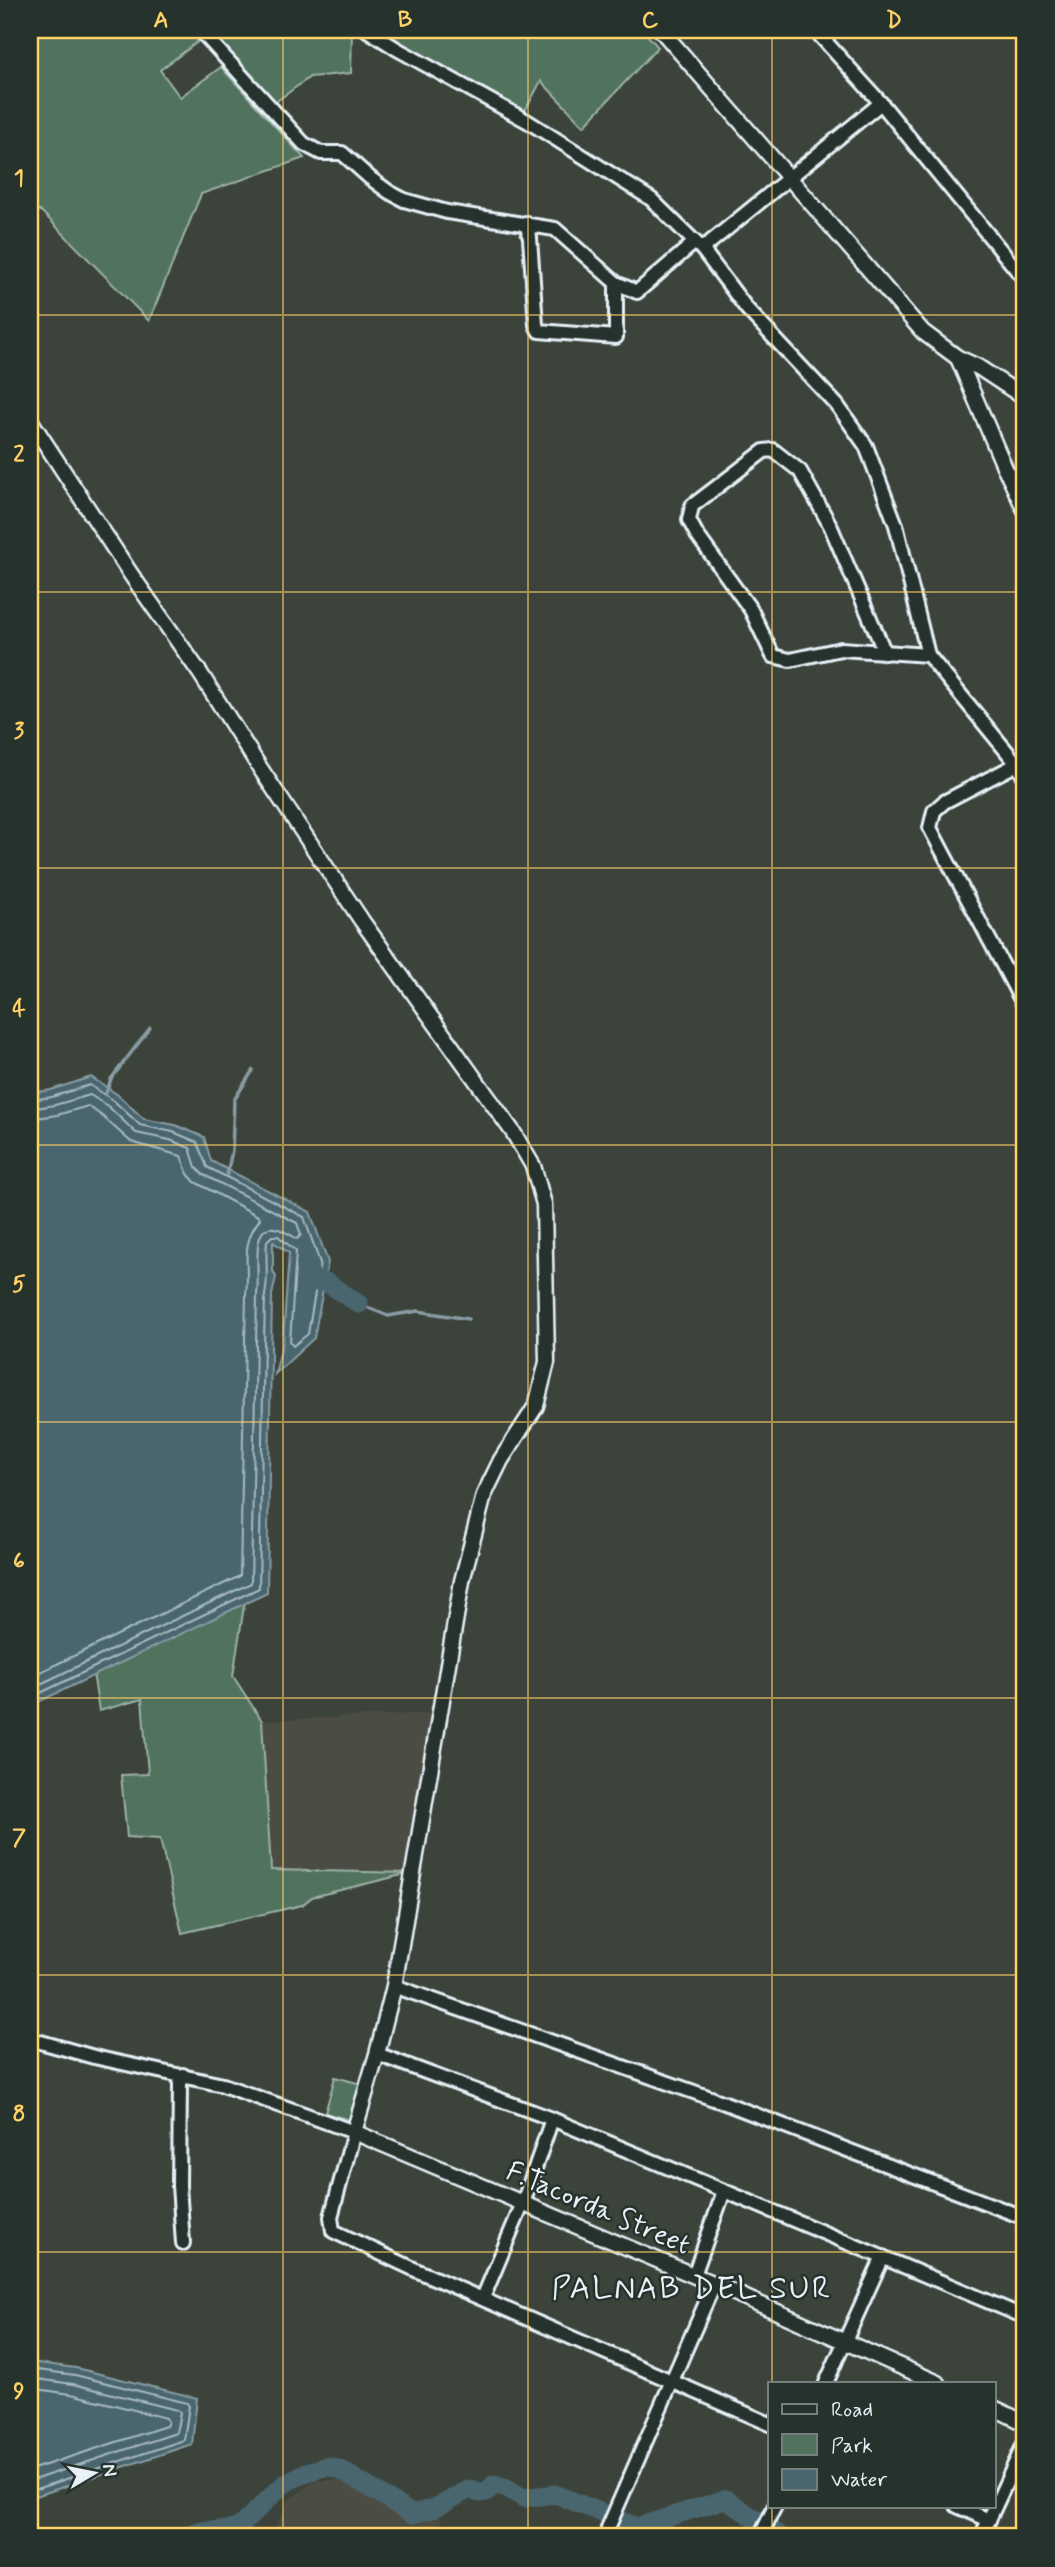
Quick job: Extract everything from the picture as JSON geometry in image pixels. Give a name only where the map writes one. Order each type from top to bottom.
[{"type":"street","points":[[200,30],[292,132],[315,150],[321,153],[342,153],[370,178],[404,200],[447,212],[555,229],[616,283],[637,292],[790,177],[881,103]]},
{"type":"street","points":[[368,30],[527,121],[651,200],[698,245],[747,309],[837,405],[866,446],[895,525],[928,655],[1021,762],[1025,778]]},
{"type":"street","points":[[661,30],[923,332],[958,358],[978,367],[1025,398]]},
{"type":"street","points":[[815,30],[881,103],[1025,280]]},
{"type":"street","points":[[526,223],[532,258],[536,325],[539,331],[616,337],[616,283]]},
{"type":"street","points":[[958,358],[1025,510]]},
{"type":"street","points":[[30,420],[362,921],[513,1132],[533,1166],[544,1204],[547,1362],[536,1406],[501,1460],[484,1495],[462,1581],[394,1986],[333,2204],[330,2224],[333,2231],[768,2423]]},
{"type":"street","points":[[885,653],[830,526],[800,471],[773,450],[764,452],[692,506],[689,520],[697,536],[751,610],[773,656],[790,660],[841,649],[885,653],[928,655]]},
{"type":"street","points":[[1021,762],[944,802],[934,811],[930,828],[1025,1007]]},
{"type":"street","points":[[394,1986],[725,2103],[1025,2218]]},
{"type":"street","points":[[30,2039],[93,2057],[183,2075],[255,2095],[354,2132]]},
{"type":"street","points":[[377,2054],[552,2119],[1025,2318]]},
{"type":"street","points":[[183,2075],[180,2084],[179,2185],[183,2243]]},
{"type":"street","points":[[483,2298],[523,2203],[552,2119]]},
{"type":"street","name":"F.Tacorda Street","points":[[354,2132],[694,2275],[936,2382]]},
{"type":"street","points":[[694,2275],[724,2191]]},
{"type":"street","points":[[826,2382],[883,2257]]},
{"type":"street","points":[[608,2528],[714,2284]]},
{"type":"street","points":[[996,2410],[1025,2423]]},
{"type":"street","points":[[996,2505],[1025,2442]]},
{"type":"street","points":[[962,2508],[989,2520]]},
{"type":"street","points":[[981,2537],[995,2508]]},
{"type":"street","points":[[760,2537],[772,2512]]},
{"type":"shaded area","points":[[436,1713],[410,1873],[271,1870],[262,1721]]},
{"type":"shaded area","points":[[339,2480],[372,2491],[412,2514],[441,2517],[442,2537],[271,2537],[289,2500],[315,2481]]},
{"type":"green space","points":[[30,30],[191,30],[200,40],[160,70],[180,97],[221,67],[304,158],[201,194],[149,321],[42,212],[30,206]]},
{"type":"green space","points":[[210,30],[352,30],[351,73],[310,77],[274,103]]},
{"type":"green space","points":[[371,30],[643,30],[658,47],[584,126],[541,81],[521,118]]},
{"type":"green space","points":[[245,1600],[233,1676],[262,1721],[271,1870],[410,1873],[312,1897],[302,1905],[182,1933],[160,1839],[127,1837],[121,1775],[148,1774],[142,1699],[99,1711],[93,1673]]},
{"type":"green space","points":[[335,2077],[361,2084],[350,2120],[325,2113]]},
{"type":"water","points":[[91,1077],[118,1095],[144,1119],[175,1125],[204,1137],[211,1161],[310,1212],[328,1262],[314,1338],[275,1374],[283,1341],[289,1253],[273,1242],[273,1271],[276,1277],[272,1295],[267,1593],[30,1706],[30,1093],[51,1090]]},
{"type":"water","points":[[30,2362],[76,2368],[197,2398],[192,2444],[30,2498]]},
{"type":"waterway","points":[[106,1093],[111,1079],[150,1028]]},
{"type":"waterway","points":[[227,1174],[232,1151],[234,1100],[253,1070]]},
{"type":"waterway","points":[[308,1269],[314,1282],[326,1282],[359,1304]]},
{"type":"waterway","points":[[359,1304],[388,1316],[418,1311],[468,1319]]},
{"type":"waterway","points":[[183,2537],[198,2531],[239,2527],[285,2483],[307,2472],[328,2466],[341,2470],[412,2514],[435,2508],[470,2489],[479,2493],[487,2492],[494,2484],[523,2498],[555,2494],[637,2527],[726,2499],[781,2537]]},
{"type":"district","name":"PALNAB DEL SUR","points":[[692,2289]]}]
